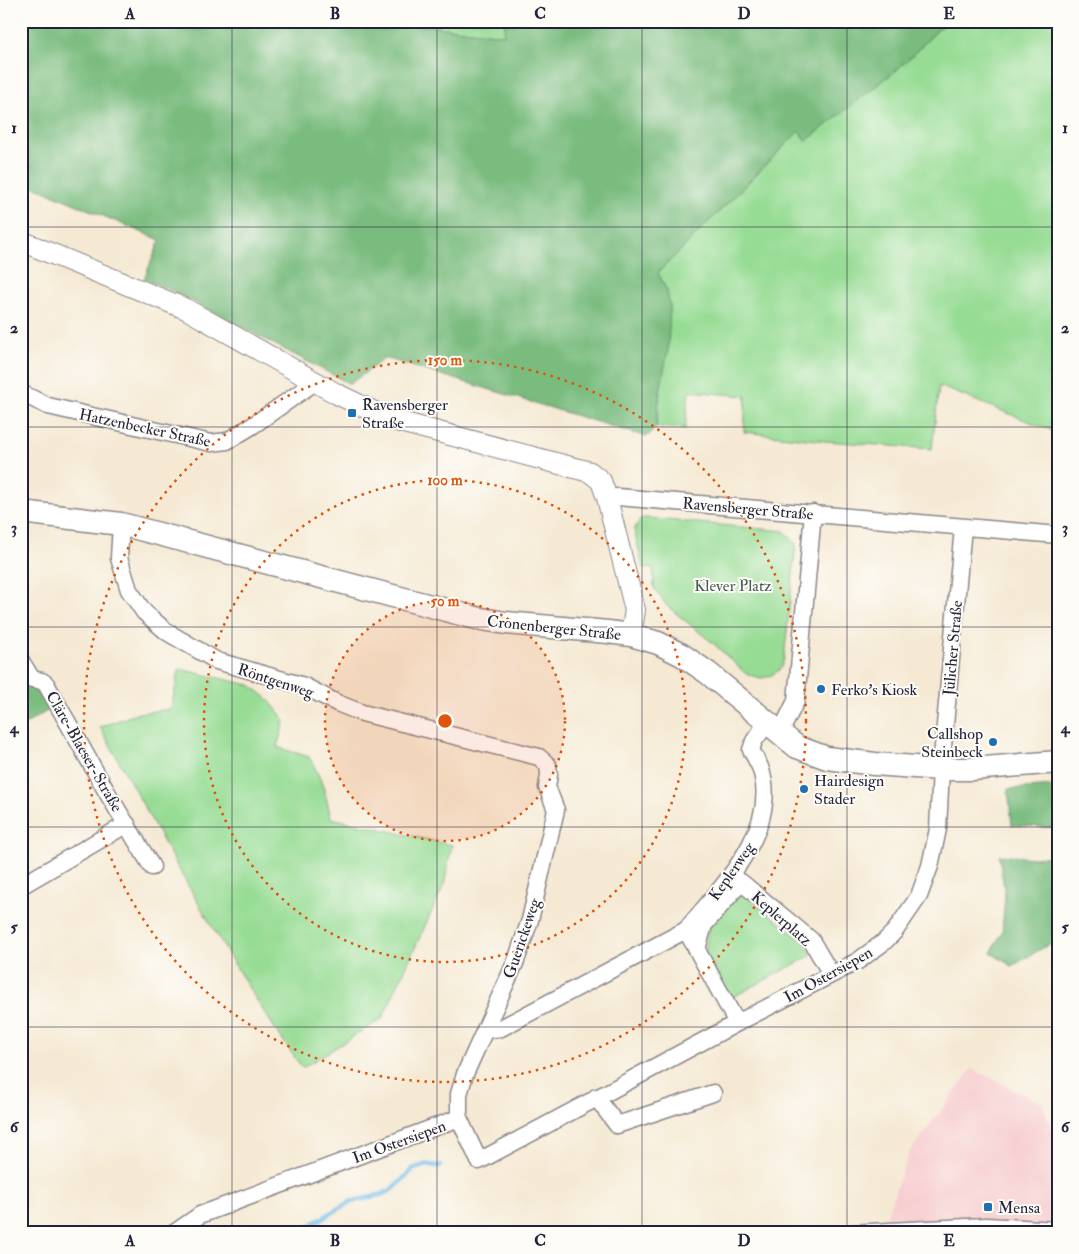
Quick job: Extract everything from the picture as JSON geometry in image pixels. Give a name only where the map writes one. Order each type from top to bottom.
[{"type":"main road","name":"Cronenberger Straße","points":[[21,512],[121,524],[432,608],[476,618],[506,623],[631,635],[682,655],[708,673],[797,747],[827,758],[941,769],[972,769],[1058,762]]},
{"type":"street","points":[[21,241],[186,309],[336,394],[389,419],[590,472],[601,481],[607,498],[634,610],[631,635]]},
{"type":"street","name":"Hatzenbecker Straße","points":[[21,393],[48,406],[211,442],[227,441],[314,382]]},
{"type":"street","name":"Ravensberger Straße","points":[[607,498],[618,497],[1058,535]]},
{"type":"street","points":[[773,728],[796,701],[813,513]]},
{"type":"street","name":"Röntgenweg","points":[[121,524],[119,558],[128,590],[144,612],[167,632],[217,661],[304,686],[362,713],[539,757]]},
{"type":"street","name":"Jülicher Straße","points":[[941,769],[963,527]]},
{"type":"street","name":"Cläre-Blaeser-Straße","points":[[21,661],[27,682],[42,681],[46,684],[152,868]]},
{"type":"street","name":"Keplerweg","points":[[686,930],[745,856],[754,837],[761,819],[764,799],[760,767],[751,750],[754,741],[773,728]]},
{"type":"street","name":"Guerickeweg","points":[[459,1118],[460,1094],[465,1074],[516,961],[530,920],[556,810],[547,787],[548,765],[539,757]]},
{"type":"street","name":"Im Ostersiepen","points":[[174,1233],[200,1214],[459,1118],[479,1161],[596,1097],[858,960],[896,931],[919,896],[930,866],[938,829],[941,769]]},
{"type":"street","name":"Cläre-Blaeser-Straße","points":[[21,886],[127,824]]},
{"type":"street","name":"Keplerplatz","points":[[697,949],[704,926],[741,882],[811,940],[831,974]]},
{"type":"street","points":[[485,1030],[501,1028],[686,930],[736,1023]]},
{"type":"street","points":[[596,1097],[617,1125],[713,1093]]},
{"type":"street","points":[[851,1233],[986,1226],[1058,1230]]},
{"type":"shaded area","points":[[972,1069],[1043,1104],[1058,1148],[1058,1233],[880,1233],[909,1153]]},
{"type":"green space","points":[[21,21],[388,21],[504,35],[505,21],[947,21],[899,68],[806,141],[799,131],[658,273],[667,291],[670,306],[668,350],[660,391],[656,427],[647,437],[385,358],[350,384],[175,292],[144,279],[160,240],[21,181]]},
{"type":"green space","points":[[388,21],[505,21],[504,35]]},
{"type":"green space","points":[[947,21],[1058,21],[1058,433],[939,386],[932,449],[826,441],[744,432],[746,396],[689,391],[685,429],[656,427],[667,291],[658,273],[799,131],[806,141],[899,68]]},
{"type":"green space","name":"Klever Platz","points":[[640,519],[784,531],[796,544],[784,659],[781,668],[767,677],[761,678],[746,674],[713,643],[667,606],[654,588],[653,567],[643,568],[634,530]]},
{"type":"green space","points":[[179,669],[250,685],[267,698],[285,720],[277,747],[309,757],[323,786],[331,818],[452,845],[444,885],[382,1019],[302,1068],[247,985],[222,943],[100,727],[139,713],[171,709]]},
{"type":"green space","points":[[21,682],[43,693],[52,708],[21,727]]},
{"type":"green space","points":[[1058,786],[1058,828],[1012,825],[1008,789]]},
{"type":"green space","points":[[1058,847],[1058,894],[1051,897],[1053,942],[1012,966],[991,953],[1002,932],[1005,895],[999,855],[1035,858],[1057,855]]},
{"type":"green space","points":[[743,894],[803,941],[812,955],[729,999],[705,953],[708,929],[737,895]]},
{"type":"waterway","points":[[297,1233],[350,1202],[383,1194],[393,1189],[413,1169],[426,1165],[440,1166]]},
{"type":"place","name":"Ravensberger Straße","points":[[352,413]]},
{"type":"place","name":"Ferko's Kiosk","points":[[821,689]]},
{"type":"place","name":"Callshop Steinbeck","points":[[993,742]]},
{"type":"place","name":"Hairdesign Stader","points":[[804,789]]},
{"type":"place","name":"Mensa","points":[[988,1207]]}]
